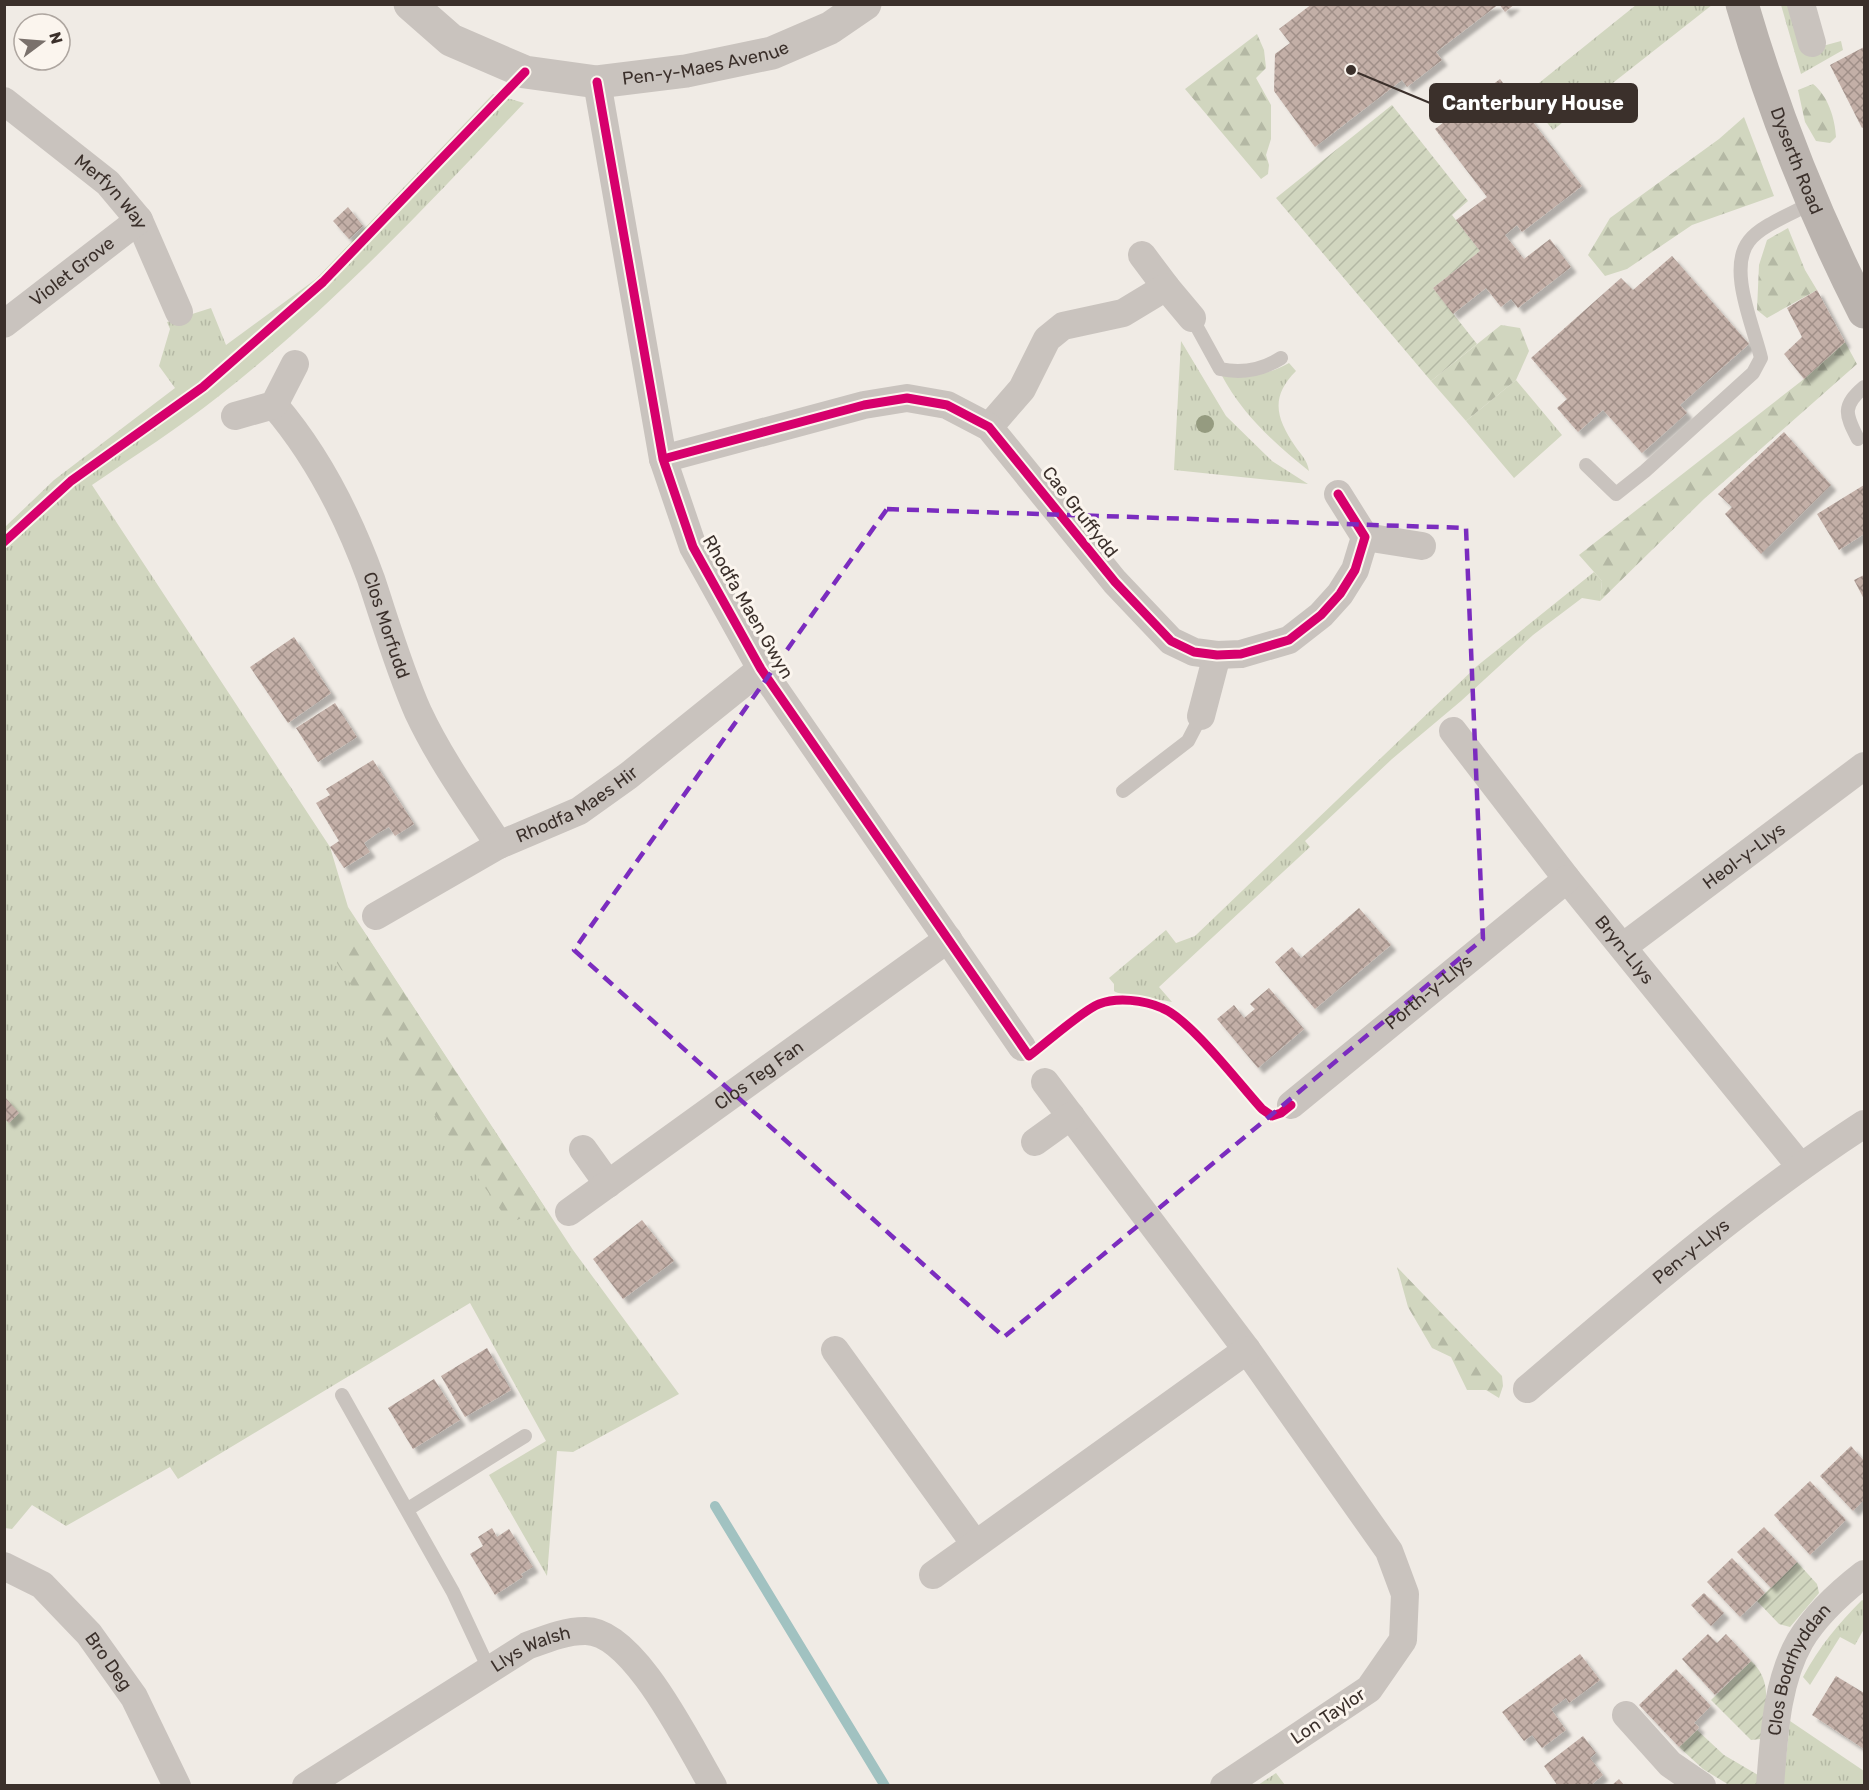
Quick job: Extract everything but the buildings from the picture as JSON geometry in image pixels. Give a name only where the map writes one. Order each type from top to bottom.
[{"type":"main road","name":"Dyserth Road","points":[[1742,4],[1771,93],[1813,202],[1838,261],[1864,312]]},
{"type":"street","name":"Pen-y-Maes Avenue","points":[[410,4],[452,40],[525,72],[597,82],[686,71],[772,53],[830,28],[865,4]]},
{"type":"street","points":[[1801,4],[1812,43]]},
{"type":"street","name":"Rhodfa Maen Gwyn","points":[[597,82],[663,459],[693,548],[761,669],[1022,1047]]},
{"type":"street","name":"Merfyn Way","points":[[4,101],[108,183],[139,220],[179,312]]},
{"type":"street","name":"Violet Grove","points":[[4,324],[139,220]]},
{"type":"street","points":[[1142,255],[1192,318]]},
{"type":"street","points":[[989,427],[1022,389],[1047,339],[1063,327],[1123,313],[1166,287]]},
{"type":"street","points":[[235,416],[274,405],[295,364]]},
{"type":"street","name":"Cae Gruffydd","points":[[663,459],[864,405],[907,398],[947,405],[989,427],[1115,582],[1171,641],[1194,652],[1217,655],[1241,654],[1289,640],[1321,615],[1340,594],[1355,570],[1365,537]]},
{"type":"street","name":"Clos Morfudd","points":[[274,405],[300,435],[330,484],[370,577],[419,714],[455,777],[499,844]]},
{"type":"street","points":[[1338,494],[1365,537],[1422,546]]},
{"type":"street","points":[[1201,716],[1217,655]]},
{"type":"street","name":"Rhodfa Maes Hir","points":[[376,916],[499,844],[579,811],[628,776],[761,669]]},
{"type":"street","name":"Bryn-Llys","points":[[1453,731],[1567,879],[1624,946],[1800,1166]]},
{"type":"street","name":"Heol-y-Llys","points":[[1624,946],[1864,766]]},
{"type":"street","name":"Porth-y-Llys","points":[[1291,1105],[1567,879]]},
{"type":"street","name":"Clos Teg Fan","points":[[569,1212],[948,939]]},
{"type":"street","name":"Lon Taylor","points":[[1045,1082],[1247,1350],[1389,1551],[1405,1594],[1403,1640],[1369,1689],[1224,1785]]},
{"type":"street","points":[[1035,1142],[1071,1116]]},
{"type":"street","name":"Pen-y-Llys","points":[[1527,1389],[1684,1255],[1800,1166],[1864,1124]]},
{"type":"street","points":[[583,1149],[608,1184]]},
{"type":"street","points":[[835,1350],[975,1544]]},
{"type":"street","points":[[933,1575],[1247,1350]]},
{"type":"street","name":"Bro Deg","points":[[4,1566],[42,1585],[88,1634],[134,1697],[177,1785]]},
{"type":"street","name":"Clos Bodrhyddan","points":[[1770,1785],[1776,1723],[1787,1676],[1801,1640],[1826,1610],[1862,1578]]},
{"type":"street","name":"Llys Walsh","points":[[306,1785],[336,1769],[527,1646],[558,1635],[587,1630],[612,1638],[639,1664],[712,1785]]},
{"type":"street","points":[[1626,1715],[1670,1764],[1702,1785]]},
{"type":"lane","points":[[1586,465],[1616,494],[1646,471],[1753,373],[1761,358],[1743,294],[1740,262],[1749,241],[1762,230],[1813,202]]},
{"type":"lane","points":[[1192,318],[1220,369],[1236,372],[1254,370],[1268,366],[1281,358]]},
{"type":"lane","points":[[1858,439],[1847,418],[1848,406],[1853,396],[1864,387]]},
{"type":"lane","points":[[1124,791],[1188,741],[1201,716]]},
{"type":"lane","points":[[342,1395],[453,1592],[489,1669]]},
{"type":"lane","points":[[408,1509],[525,1436]]},
{"type":"highlighted area","points":[[887,509],[1466,528],[1483,939],[1004,1337],[574,950]]},
{"type":"green space","points":[[1636,5],[1712,5],[1553,130],[1524,95]]},
{"type":"green space","points":[[1781,5],[1790,5],[1804,51],[1841,41],[1843,50],[1801,74]]},
{"type":"green space","points":[[1257,34],[1264,50],[1266,68],[1256,78],[1271,105],[1271,139],[1266,155],[1269,165],[1268,174],[1261,179],[1185,89]]},
{"type":"green space","points":[[1813,84],[1827,101],[1832,115],[1836,137],[1830,143],[1816,141],[1805,122],[1798,90]]},
{"type":"green space","points":[[493,94],[524,103],[377,256],[300,328],[219,396],[92,485],[330,847],[348,907],[573,1250],[679,1394],[573,1452],[557,1451],[547,1576],[489,1475],[546,1441],[470,1303],[178,1479],[170,1467],[66,1526],[32,1505],[12,1529],[5,1528],[5,527],[54,480],[175,388],[159,366],[170,329],[167,322],[211,308],[226,345],[316,279]]},
{"type":"green space","points":[[1392,105],[1468,201],[1452,215],[1480,251],[1433,288],[1477,344],[1431,381],[1276,198]]},
{"type":"green space","points":[[1744,117],[1774,196],[1692,225],[1627,269],[1605,276],[1588,255],[1610,218],[1719,139]]},
{"type":"green space","points":[[1788,228],[1805,270],[1817,290],[1767,318],[1757,310],[1759,265],[1767,240]]},
{"type":"green space","points":[[1501,325],[1520,328],[1529,351],[1516,380],[1466,421],[1431,381]]},
{"type":"green space","points":[[1181,341],[1226,416],[1272,461],[1308,484],[1174,470]]},
{"type":"green space","points":[[1845,342],[1857,364],[1704,499],[1600,601],[1602,581],[1579,555],[1804,379]]},
{"type":"green space","points":[[1289,363],[1296,371],[1282,390],[1279,399],[1280,417],[1309,471],[1283,450],[1249,415],[1229,389],[1221,374],[1256,374]]},
{"type":"green space","points":[[1516,380],[1562,435],[1514,478],[1466,421]]},
{"type":"green space","points":[[1594,572],[1602,581],[1600,601],[1582,598],[1533,635],[1461,701],[1392,759],[1305,841],[1310,847],[1159,987],[1172,1002],[1114,991],[1114,984],[1109,978],[1166,930],[1176,943],[1195,936],[1477,666]]},
{"type":"green space","points":[[362,929],[545,1208],[517,1220],[502,1212],[442,1126],[333,957]]},
{"type":"green space","points":[[1397,1267],[1502,1376],[1503,1386],[1499,1398],[1486,1390],[1467,1390],[1451,1357],[1432,1348],[1408,1307]]},
{"type":"green space","points":[[1797,1562],[1817,1584],[1819,1593],[1790,1627],[1779,1624],[1757,1601]]},
{"type":"green space","points":[[1862,1600],[1864,1601],[1864,1629],[1855,1645],[1840,1637],[1810,1685],[1803,1677],[1809,1666],[1830,1636]]},
{"type":"green space","points":[[1751,1661],[1763,1678],[1766,1697],[1761,1739],[1751,1740],[1711,1700]]},
{"type":"green space","points":[[1790,1721],[1864,1771],[1864,1785],[1783,1786]]},
{"type":"green space","points":[[1697,1730],[1724,1755],[1758,1775],[1757,1785],[1729,1785],[1703,1769],[1679,1747]]},
{"type":"green space","points":[[1276,1773],[1285,1785],[1258,1785]]},
{"type":"waterway","points":[[715,1506],[885,1786]]},
{"type":"cycle path","points":[[4,542],[71,481],[203,387],[323,282],[525,72]]},
{"type":"cycle path","points":[[597,82],[663,459],[693,547],[761,669],[1029,1056],[1092,1007],[1106,1002],[1139,1001],[1162,1008],[1186,1025],[1262,1109],[1272,1116],[1281,1113],[1291,1105]]},
{"type":"cycle path","points":[[663,459],[864,405],[907,398],[947,405],[989,427],[1115,582],[1171,641],[1194,652],[1217,655],[1241,654],[1289,640],[1321,615],[1340,594],[1355,570],[1365,537],[1338,494]]},
{"type":"place","name":"Canterbury House","points":[[1351,70]]}]
